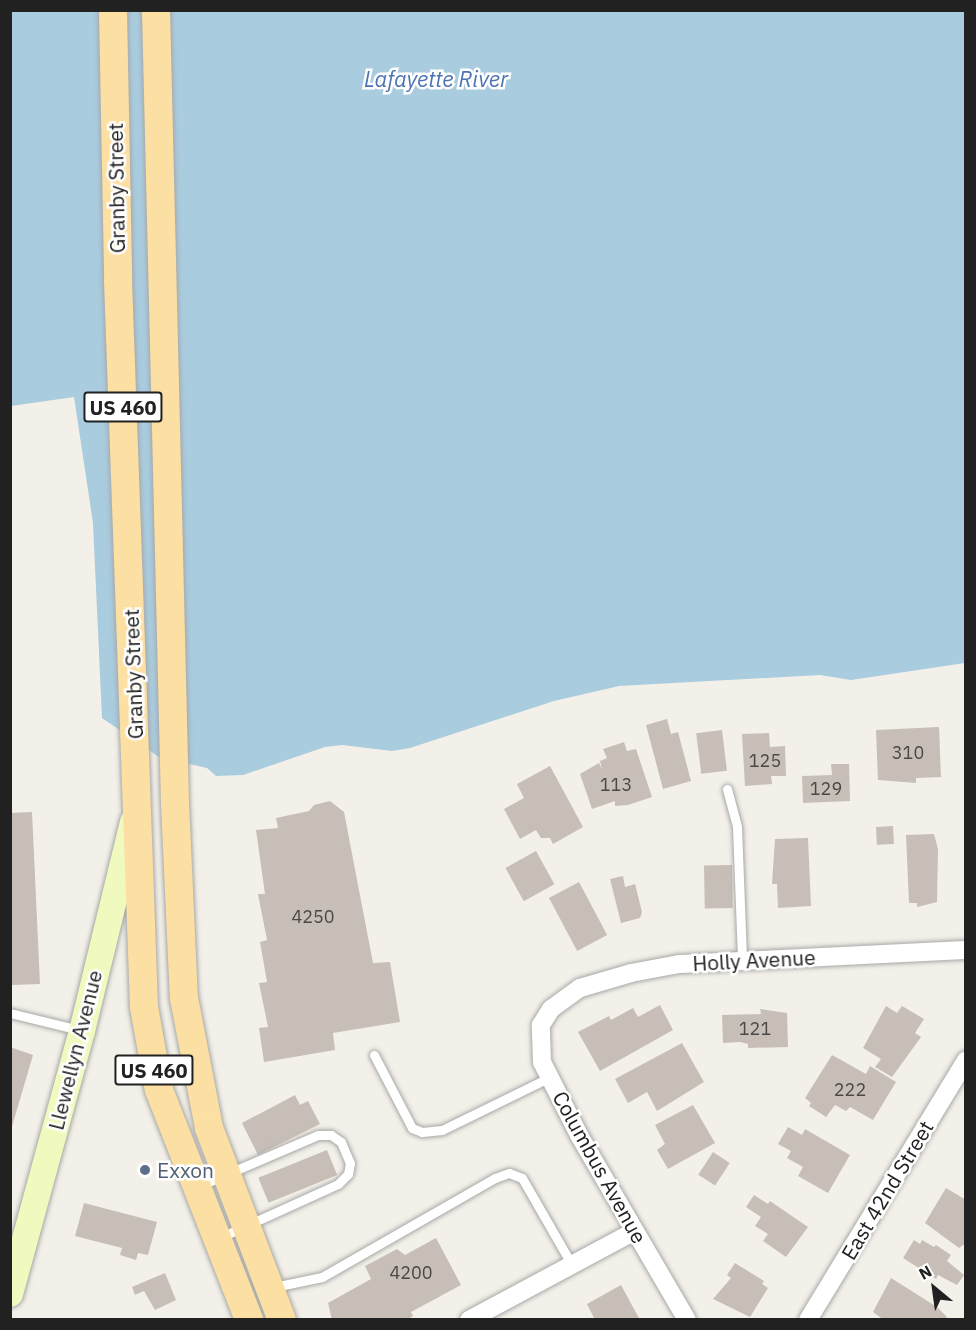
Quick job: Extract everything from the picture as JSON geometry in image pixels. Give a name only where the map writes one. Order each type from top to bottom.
[{"type":"main road","name":"Granby Street","points":[[113,10],[118,280],[144,1007],[150,1052],[159,1090],[195,1187],[249,1320]]},
{"type":"main road","name":"Granby Street","points":[[156,10],[175,803],[184,998],[197,1082],[225,1175],[282,1320]]},
{"type":"street","name":"Llewellyn Avenue","points":[[10,1294],[82,1031],[138,804]]},
{"type":"street","name":"Holly Avenue","points":[[551,1008],[580,988],[631,973],[679,964],[966,950]]},
{"type":"street","name":"Columbus Avenue","points":[[551,1008],[541,1025],[539,1043],[550,1077],[687,1320]]},
{"type":"street","name":"East 42nd Street","points":[[808,1320],[966,1060]]},
{"type":"street","points":[[469,1320],[635,1231]]},
{"type":"lane","points":[[727,789],[737,827],[742,960]]},
{"type":"lane","points":[[10,1013],[82,1031]]},
{"type":"lane","points":[[374,1055],[412,1128],[422,1132],[442,1130],[550,1077]]},
{"type":"lane","points":[[195,1187],[318,1135],[331,1135],[341,1142],[350,1163],[348,1174],[338,1184],[216,1239]]},
{"type":"lane","points":[[269,1288],[322,1277],[495,1178],[509,1173],[522,1178],[572,1265]]},
{"type":"water","name":"Lafayette River","points":[[10,11],[965,11],[965,663],[851,680],[820,675],[619,686],[554,701],[410,748],[392,751],[342,745],[325,747],[243,775],[216,776],[207,768],[159,757],[102,718],[93,523],[74,397],[11,406]]},
{"type":"building","points":[[667,719],[671,734],[678,732],[691,781],[663,789],[646,725]]},
{"type":"building","points":[[939,727],[941,777],[916,778],[916,783],[878,780],[876,730]]},
{"type":"building","points":[[722,730],[727,771],[701,774],[696,733]]},
{"type":"building","points":[[769,733],[770,747],[785,746],[786,776],[771,776],[772,784],[745,786],[742,734]]},
{"type":"building","points":[[624,742],[627,751],[636,749],[652,797],[628,805],[615,806],[615,801],[592,809],[580,774],[599,763],[602,769],[600,761],[607,758],[603,749]]},
{"type":"building","points":[[831,764],[849,764],[850,801],[803,803],[802,776],[832,775]]},
{"type":"building","points":[[550,766],[583,827],[553,844],[550,838],[541,838],[536,830],[520,839],[504,809],[524,798],[517,784]]},
{"type":"building","points":[[330,801],[344,812],[373,963],[390,962],[400,1022],[333,1033],[335,1050],[264,1062],[259,1028],[268,1027],[259,983],[267,982],[260,942],[267,940],[258,894],[265,894],[256,830],[278,828],[276,818],[309,811],[314,805]]},
{"type":"building","points":[[32,812],[40,984],[10,985],[10,813]]},
{"type":"building","points":[[893,826],[894,844],[877,845],[876,827]]},
{"type":"building","points":[[934,834],[938,849],[937,902],[917,907],[917,903],[909,903],[906,835]]},
{"type":"building","points":[[808,838],[811,906],[778,908],[777,884],[772,884],[775,839]]},
{"type":"building","points":[[536,851],[554,884],[524,901],[505,868]]},
{"type":"building","points":[[704,865],[732,865],[733,908],[705,908]]},
{"type":"building","points":[[623,876],[625,887],[635,884],[642,912],[640,918],[621,923],[610,879]]},
{"type":"building","points":[[579,882],[607,935],[577,951],[549,898]]},
{"type":"building","points":[[660,1005],[673,1030],[600,1071],[578,1032],[609,1016],[611,1020],[633,1008],[638,1017]]},
{"type":"building","points":[[886,1006],[897,1013],[902,1006],[924,1019],[915,1033],[921,1037],[892,1077],[875,1067],[881,1059],[863,1048]]},
{"type":"building","points":[[760,1009],[787,1013],[788,1047],[748,1048],[748,1044],[740,1042],[723,1043],[722,1015],[761,1014]]},
{"type":"building","points":[[682,1043],[704,1082],[657,1111],[647,1092],[628,1103],[615,1079]]},
{"type":"building","points":[[10,1047],[33,1055],[11,1130],[10,1130]]},
{"type":"building","points":[[832,1055],[866,1074],[870,1066],[896,1082],[873,1120],[850,1107],[846,1111],[835,1105],[826,1117],[809,1106],[811,1103],[805,1098]]},
{"type":"building","points":[[295,1095],[300,1105],[308,1101],[320,1124],[258,1155],[242,1123]]},
{"type":"building","points":[[693,1105],[715,1143],[668,1169],[657,1150],[665,1144],[655,1125]]},
{"type":"building","points":[[788,1127],[802,1135],[805,1129],[850,1155],[828,1193],[798,1176],[803,1167],[787,1158],[791,1151],[778,1144]]},
{"type":"building","points":[[327,1150],[337,1175],[269,1203],[258,1178]]},
{"type":"building","points":[[713,1152],[730,1163],[715,1186],[698,1175]]},
{"type":"building","points":[[946,1188],[966,1200],[966,1243],[959,1248],[925,1223]]},
{"type":"building","points":[[754,1195],[768,1204],[770,1201],[808,1227],[786,1257],[763,1241],[768,1234],[755,1226],[761,1217],[746,1207]]},
{"type":"building","points":[[84,1203],[157,1222],[148,1255],[138,1253],[136,1260],[120,1255],[122,1248],[75,1236]]},
{"type":"building","points":[[436,1238],[461,1285],[411,1312],[413,1316],[407,1320],[332,1320],[328,1303],[371,1279],[365,1266],[397,1249],[405,1255]]},
{"type":"building","points":[[914,1240],[920,1244],[922,1240],[934,1247],[936,1245],[951,1255],[947,1261],[964,1275],[957,1285],[938,1275],[936,1279],[903,1258]]},
{"type":"building","points":[[735,1263],[764,1281],[762,1284],[768,1288],[750,1317],[713,1299],[731,1278],[727,1275]]},
{"type":"building","points":[[165,1273],[176,1300],[155,1310],[144,1291],[135,1295],[132,1287]]},
{"type":"building","points":[[891,1278],[937,1307],[947,1317],[945,1320],[884,1320],[873,1312]]},
{"type":"building","points":[[621,1285],[640,1320],[595,1320],[587,1304]]},
{"type":"place","name":"Exxon","points":[[145,1170]]}]
